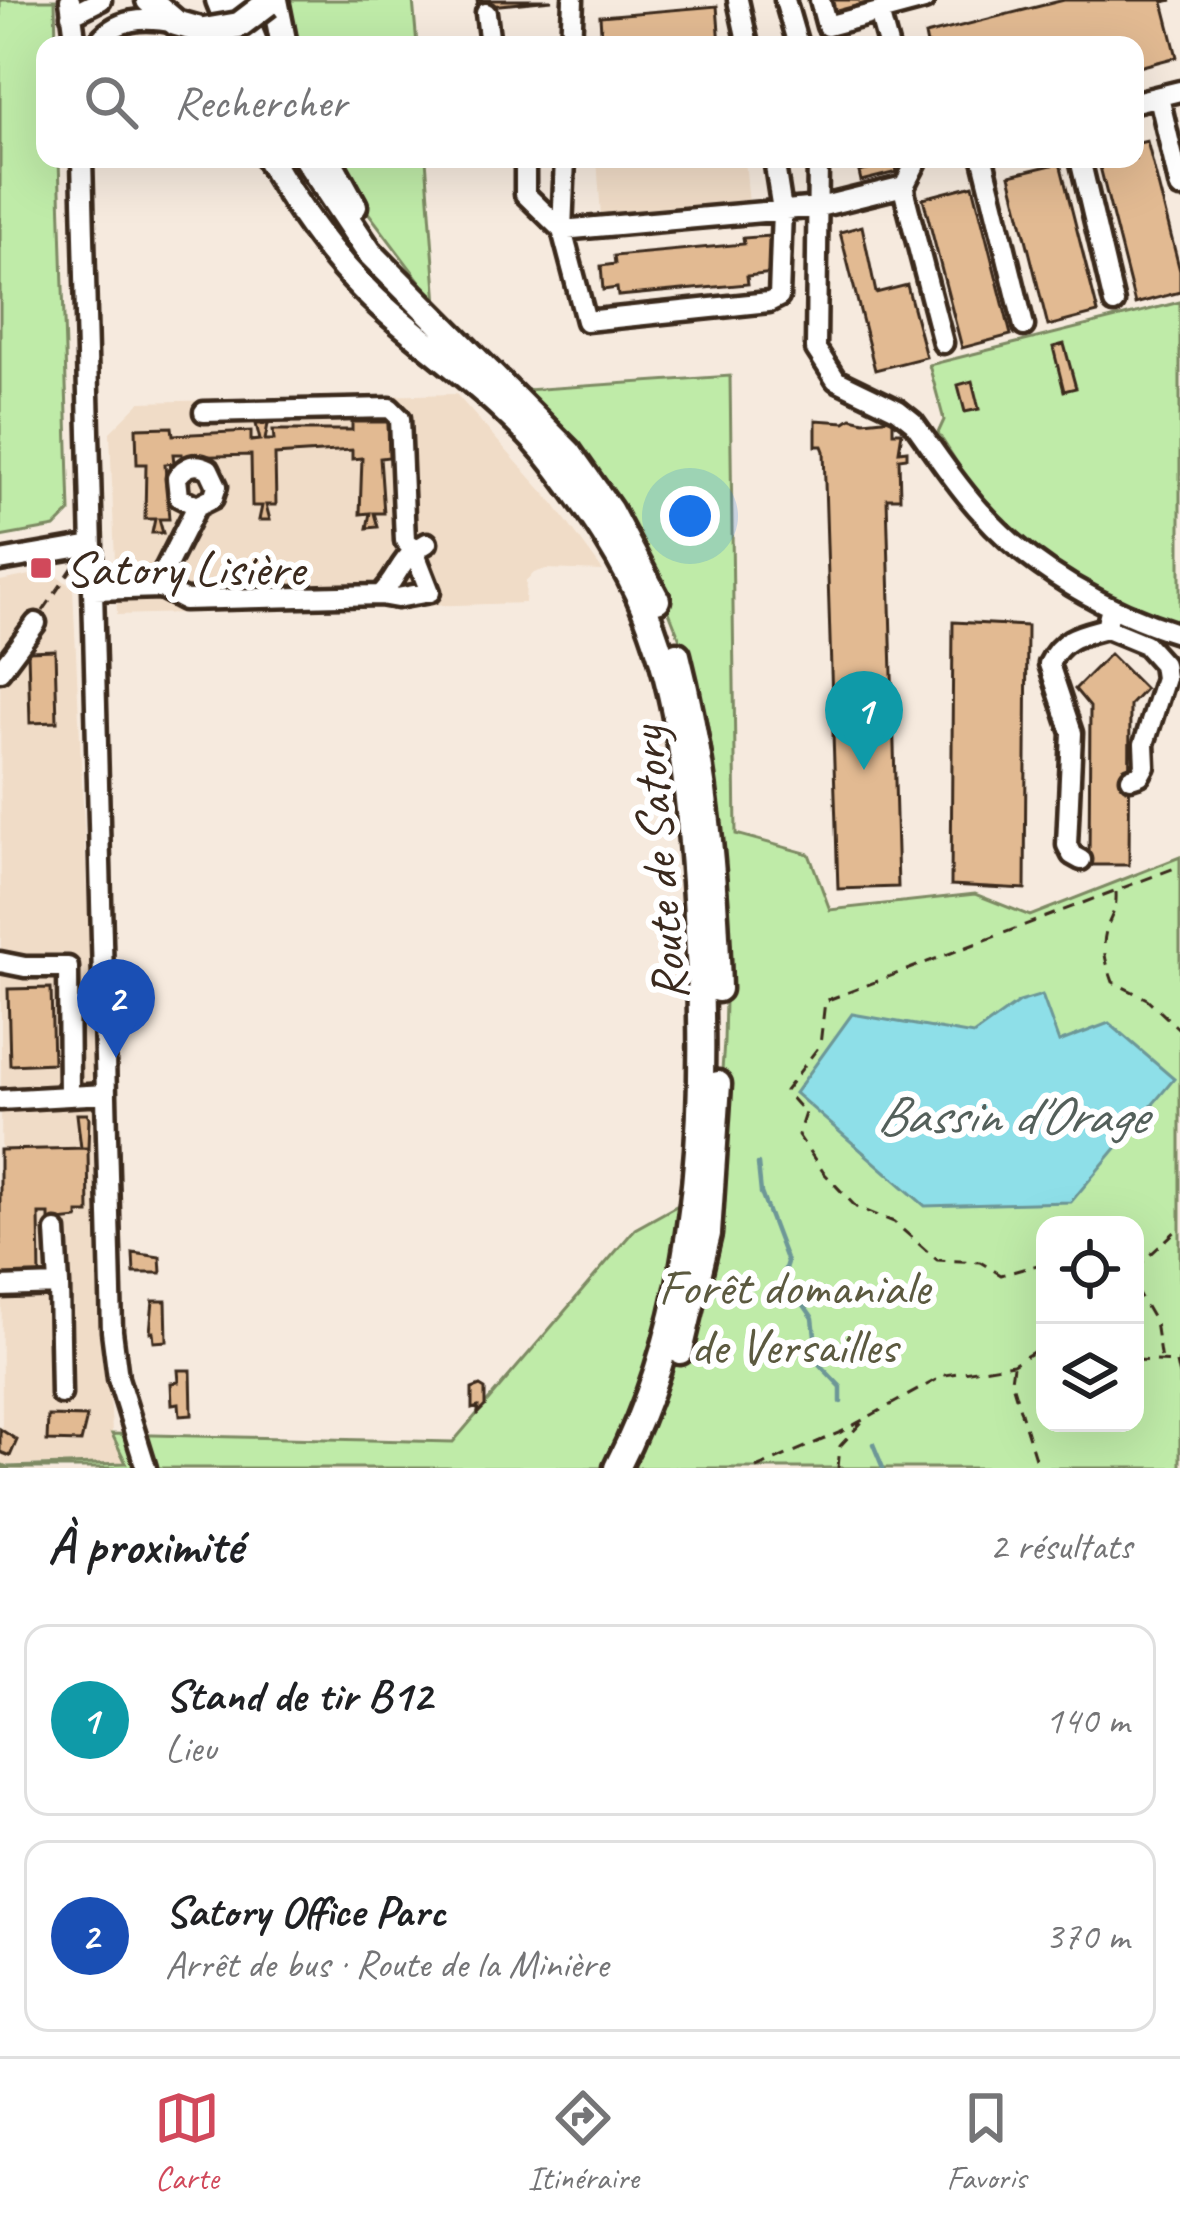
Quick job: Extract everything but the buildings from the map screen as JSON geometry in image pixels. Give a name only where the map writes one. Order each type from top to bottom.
[{"type":"main road","points":[[149,0],[194,32],[239,25],[271,1],[281,36]]},
{"type":"main road","points":[[219,0],[233,36]]},
{"type":"main road","points":[[237,0],[252,36]]},
{"type":"main road","points":[[275,168],[316,232],[356,278],[389,313],[444,356]]},
{"type":"main road","points":[[295,168],[339,240],[444,356]]},
{"type":"main road","points":[[313,168],[369,252],[439,325]]},
{"type":"main road","points":[[333,168],[370,234],[439,325]]},
{"type":"main road","name":"Route de Satory","points":[[439,325],[569,452],[610,511],[661,608],[696,731],[709,832],[718,984],[718,1103],[708,1234],[673,1376],[636,1468]]},
{"type":"main road","name":"Route de Satory","points":[[444,356],[511,415],[555,463],[596,519],[647,614],[679,735],[701,967],[702,1102],[678,1300],[657,1373],[617,1468]]},
{"type":"street","points":[[71,7],[101,0]]},
{"type":"street","points":[[571,36],[573,0]]},
{"type":"street","points":[[738,0],[746,36]]},
{"type":"street","points":[[785,0],[795,36]]},
{"type":"street","points":[[820,0],[827,26],[925,0]]},
{"type":"street","points":[[71,7],[99,36]]},
{"type":"street","points":[[879,12],[886,36]]},
{"type":"street","points":[[486,13],[489,36]]},
{"type":"street","points":[[105,36],[137,20],[194,32]]},
{"type":"street","points":[[1144,100],[1180,92]]},
{"type":"street","points":[[1159,97],[1180,188]]},
{"type":"street","points":[[82,168],[112,1331],[118,1378],[146,1468]]},
{"type":"street","points":[[525,168],[525,194],[562,230],[819,206],[904,186]]},
{"type":"street","points":[[565,168],[562,230],[586,321],[770,302],[779,297],[782,210],[775,168]]},
{"type":"street","points":[[818,168],[813,331],[823,365],[848,389],[898,410],[913,422],[980,512],[1003,535],[1145,644],[1163,664],[1165,678],[1144,744],[1145,766],[1131,778]]},
{"type":"street","points":[[913,168],[904,186],[943,343]]},
{"type":"street","points":[[985,168],[1024,326]]},
{"type":"street","points":[[1082,168],[1114,303]]},
{"type":"street","points":[[204,412],[390,408],[400,418],[405,541],[420,547]]},
{"type":"street","points":[[156,587],[196,506]]},
{"type":"street","points":[[0,561],[92,545]]},
{"type":"street","points":[[94,590],[156,587],[184,600],[397,598],[430,592],[420,547]]},
{"type":"street","points":[[380,595],[391,586],[404,559],[420,547]]},
{"type":"street","points":[[1081,860],[1067,845],[1072,733],[1049,664],[1056,648],[1109,618],[1180,634]]},
{"type":"street","points":[[0,671],[36,623]]},
{"type":"street","points":[[0,962],[25,968],[68,967],[69,1096]]},
{"type":"street","points":[[0,1100],[106,1094]]},
{"type":"street","points":[[56,1231],[61,1394]]},
{"type":"street","points":[[0,1287],[59,1285]]},
{"type":"path","points":[[36,623],[61,580]]},
{"type":"path","points":[[1036,1265],[1001,1275],[980,1262],[937,1260],[894,1222],[856,1207],[798,1135],[805,1113],[785,1091],[820,1045],[825,1000],[1180,866]]},
{"type":"path","points":[[1116,890],[1117,912],[1106,928],[1104,956],[1113,982],[1148,999],[1180,1030]]},
{"type":"path","points":[[1144,1260],[1180,1227]]},
{"type":"path","points":[[1144,1303],[1155,1322],[1161,1361]]},
{"type":"path","points":[[756,1468],[863,1420],[945,1375],[1013,1364],[1036,1352]]},
{"type":"path","points":[[1030,1357],[1036,1357]]},
{"type":"path","points":[[1144,1360],[1178,1361],[1180,1381]]},
{"type":"path","points":[[1013,1364],[1011,1380],[1038,1468]]},
{"type":"path","points":[[838,1468],[840,1446],[863,1420]]},
{"type":"shaded area","points":[[598,168],[746,168],[749,205],[601,216]]},
{"type":"shaded area","points":[[456,394],[554,504],[603,571],[546,569],[534,573],[526,581],[525,603],[117,615],[110,432],[140,402]]},
{"type":"shaded area","points":[[51,571],[73,588],[112,1434],[127,1463],[2,1465],[0,581]]},
{"type":"green space","points":[[0,0],[55,0],[56,36],[36,36],[36,168],[59,168],[70,512],[55,527],[0,537]]},
{"type":"green space","points":[[287,0],[413,0],[416,36],[292,36]]},
{"type":"green space","points":[[343,168],[427,168],[437,304],[364,207]]},
{"type":"green space","points":[[1180,302],[1180,623],[1083,580],[998,516],[938,433],[944,420],[929,365]]},
{"type":"green space","name":"Forêt domaniale de Versailles","points":[[730,376],[736,834],[809,854],[830,910],[975,894],[1030,916],[1180,857],[1180,1468],[0,1468],[0,1464],[126,1463],[112,1434],[453,1442],[635,1229],[714,1185],[727,919],[699,687],[638,534],[583,454],[526,390]]},
{"type":"water","name":"Bassin d'Orage","points":[[1042,995],[1059,1042],[1109,1023],[1174,1079],[1071,1202],[925,1206],[795,1093],[852,1014],[973,1035],[1019,1002]]},
{"type":"waterway","points":[[758,1164],[761,1193],[787,1262],[783,1275],[813,1318],[818,1363],[841,1387],[841,1402]]},
{"type":"waterway","points":[[873,1444],[883,1468]]},
{"type":"place","name":"Satory Lisière","points":[[41,568]]},
{"type":"place","name":"Stand de tir B12","points":[[864,770]]},
{"type":"place","name":"Satory Office Parc","points":[[116,1058]]}]
